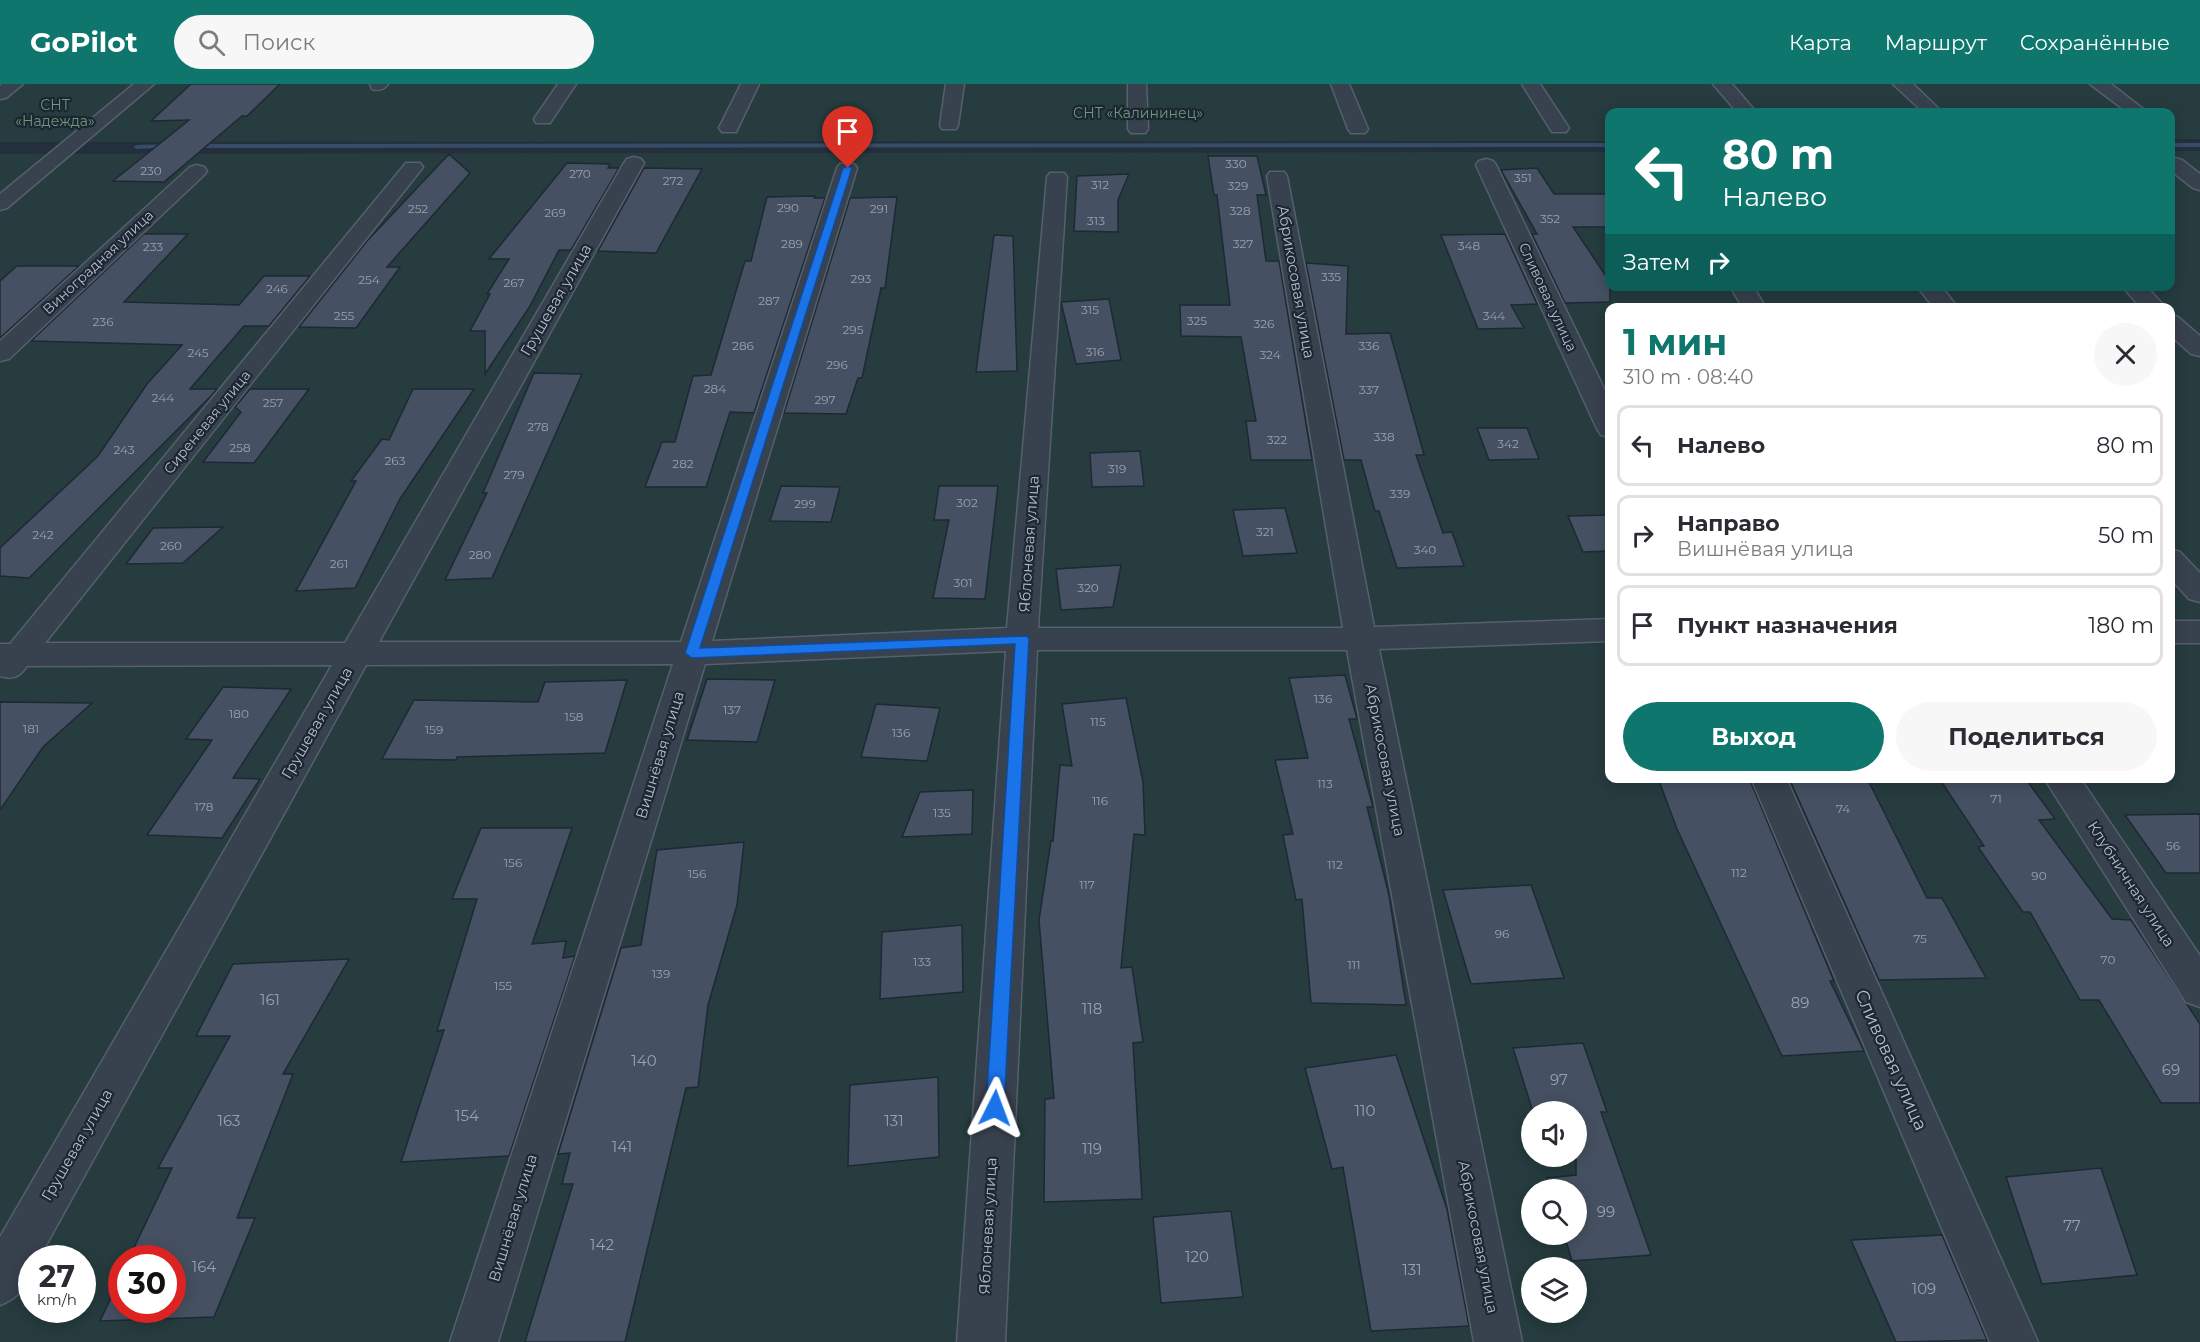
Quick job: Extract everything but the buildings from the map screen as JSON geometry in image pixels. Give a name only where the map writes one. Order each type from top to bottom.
[{"type":"street","points":[[0,94],[14,84]]},
{"type":"street","points":[[0,204],[145,84]]},
{"type":"street","points":[[543,119],[567,84]]},
{"type":"street","points":[[729,128],[750,84]]},
{"type":"street","points":[[949,125],[955,84]]},
{"type":"street","points":[[1137,84],[1138,129]]},
{"type":"street","points":[[1341,84],[1358,129]]},
{"type":"street","points":[[1531,84],[1559,128]]},
{"type":"street","points":[[1722,84],[1743,108]]},
{"type":"street","points":[[1902,84],[1929,108]]},
{"type":"street","points":[[2099,84],[2132,108]]},
{"type":"street","name":"Грушевая улица","points":[[0,1282],[634,164]]},
{"type":"street","points":[[2175,164],[2200,184]]},
{"type":"street","name":"Сливовая улица","points":[[1486,165],[1605,418]]},
{"type":"street","name":"Сиреневая улица","points":[[6,662],[413,167]]},
{"type":"street","name":"Вишнёвая улица","points":[[474,1342],[848,168]]},
{"type":"street","name":"Виноградная улица","points":[[0,354],[197,171]]},
{"type":"street","name":"Абрикосовая улица","points":[[1277,176],[1361,639],[1498,1342]]},
{"type":"street","name":"Яблоневая улица","points":[[981,1342],[1022,639],[1057,177]]},
{"type":"street","points":[[1932,291],[1943,303]]},
{"type":"street","points":[[2138,291],[2151,303]]},
{"type":"street","points":[[2175,327],[2200,350]]},
{"type":"street","points":[[2175,564],[2200,592]]},
{"type":"street","points":[[6,662],[356,654],[692,653],[1022,639],[1361,639],[1605,630]]},
{"type":"street","points":[[2175,632],[2200,632]]},
{"type":"street","name":"Сливовая улица","points":[[1770,783],[2014,1342]]},
{"type":"street","name":"Клубничная улица","points":[[2064,783],[2200,989]]},
{"type":"green space","name":"СНТ «Калининец»","points":[[0,84],[2200,84],[2200,139],[2175,139],[2175,108],[1605,108],[1605,141],[0,142]]},
{"type":"green space","points":[[2175,151],[2200,151],[2200,1342],[0,1342],[0,154],[1605,152],[1605,291],[2175,291]]},
{"type":"waterway","points":[[192,146],[1605,145]]},
{"type":"waterway","points":[[2175,145],[2200,145]]},
{"type":"waterway","points":[[137,147],[171,146]]},
{"type":"route","points":[[848,168],[692,653],[1022,639],[995,1108]]},
{"type":"park label","name":"СНТ «Надежда»","points":[[55,114]]}]
